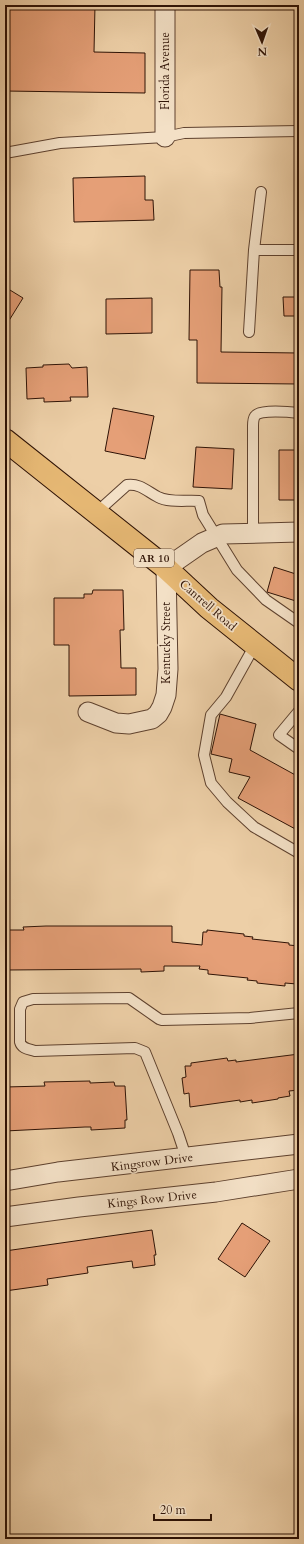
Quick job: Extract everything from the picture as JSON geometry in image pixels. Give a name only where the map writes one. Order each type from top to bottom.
[{"type":"main road","name":"Cantrell Road","points":[[5,440],[166,568],[209,608],[299,680]]},
{"type":"street","name":"Florida Avenue","points":[[165,5],[165,137]]},
{"type":"street","points":[[166,568],[202,543],[216,536],[253,532],[299,532]]},
{"type":"street","name":"Kentucky Street","points":[[88,712],[116,723],[130,724],[152,719],[158,714],[162,707],[166,695],[168,669],[166,568]]},
{"type":"street","name":"Kingsrow Drive","points":[[5,1181],[58,1172],[299,1144]]},
{"type":"street","name":"Kings Row Drive","points":[[5,1217],[79,1207],[216,1192],[299,1179]]},
{"type":"lane","points":[[7,153],[60,143],[165,137],[184,133],[299,131]]},
{"type":"lane","points":[[249,332],[254,250],[261,192]]},
{"type":"lane","points":[[254,250],[299,250]]},
{"type":"lane","points":[[253,532],[253,426],[255,416],[258,413],[266,412],[299,412]]},
{"type":"lane","points":[[97,512],[127,485],[139,485],[163,499],[199,501],[202,512],[237,570],[266,600],[299,623]]},
{"type":"lane","points":[[255,645],[226,697],[211,715],[204,755],[211,783],[227,802],[254,827],[299,853]]},
{"type":"lane","points":[[299,711],[279,735],[299,749]]},
{"type":"lane","points":[[186,1158],[178,1133],[145,1052],[134,1048],[35,1051],[26,1049],[20,1042],[20,1009],[23,1002],[34,999],[129,998],[162,1020],[250,1018],[299,1013]]},
{"type":"building","points":[[5,5],[95,5],[94,52],[145,53],[145,93],[5,91]]},
{"type":"building","points":[[145,176],[145,200],[153,200],[154,220],[74,222],[73,178]]},
{"type":"building","points":[[190,270],[219,270],[220,287],[222,287],[221,352],[299,353],[299,384],[197,383],[197,340],[189,340]]},
{"type":"building","points":[[5,287],[23,298],[5,327]]},
{"type":"building","points":[[283,297],[299,297],[299,316],[284,316]]},
{"type":"building","points":[[152,298],[152,333],[106,334],[106,299]]},
{"type":"building","points":[[69,364],[72,368],[87,367],[88,397],[70,397],[71,401],[44,402],[44,398],[27,399],[26,368],[43,367],[43,365]]},
{"type":"building","points":[[113,408],[154,416],[145,459],[105,451]]},
{"type":"building","points":[[196,447],[234,449],[232,489],[193,487]]},
{"type":"building","points":[[279,450],[299,450],[299,500],[279,500]]},
{"type":"building","points":[[274,567],[299,575],[299,602],[267,592]]},
{"type":"building","points":[[93,590],[123,590],[124,630],[120,630],[121,668],[136,668],[136,695],[69,696],[69,645],[54,645],[54,598],[84,598],[84,594],[92,594]]},
{"type":"building","points":[[220,714],[256,724],[250,750],[299,777],[299,831],[238,798],[250,777],[229,772],[232,759],[211,754]]},
{"type":"building","points":[[172,926],[172,942],[202,945],[203,932],[207,932],[207,930],[244,934],[244,936],[253,937],[252,939],[289,943],[289,945],[299,946],[299,980],[297,980],[297,984],[285,983],[285,986],[257,983],[257,981],[247,980],[248,978],[208,974],[208,970],[199,969],[200,966],[164,966],[164,971],[141,972],[141,969],[7,970],[7,967],[5,967],[5,930],[24,930],[23,927]]},
{"type":"building","points":[[299,1054],[299,1090],[289,1091],[290,1096],[252,1103],[252,1100],[240,1102],[240,1100],[190,1107],[189,1093],[184,1094],[182,1078],[186,1077],[185,1066],[191,1066],[191,1063],[227,1058],[228,1061],[236,1060],[236,1062]]},
{"type":"building","points":[[90,1081],[90,1083],[114,1082],[115,1086],[125,1086],[127,1120],[125,1120],[125,1128],[91,1130],[91,1127],[85,1127],[5,1131],[5,1087],[45,1086],[44,1082]]},
{"type":"building","points":[[242,1223],[270,1241],[245,1277],[218,1259]]},
{"type":"building","points":[[152,1230],[156,1255],[154,1255],[155,1265],[133,1268],[132,1261],[87,1267],[88,1273],[47,1279],[48,1285],[5,1291],[5,1251]]}]
